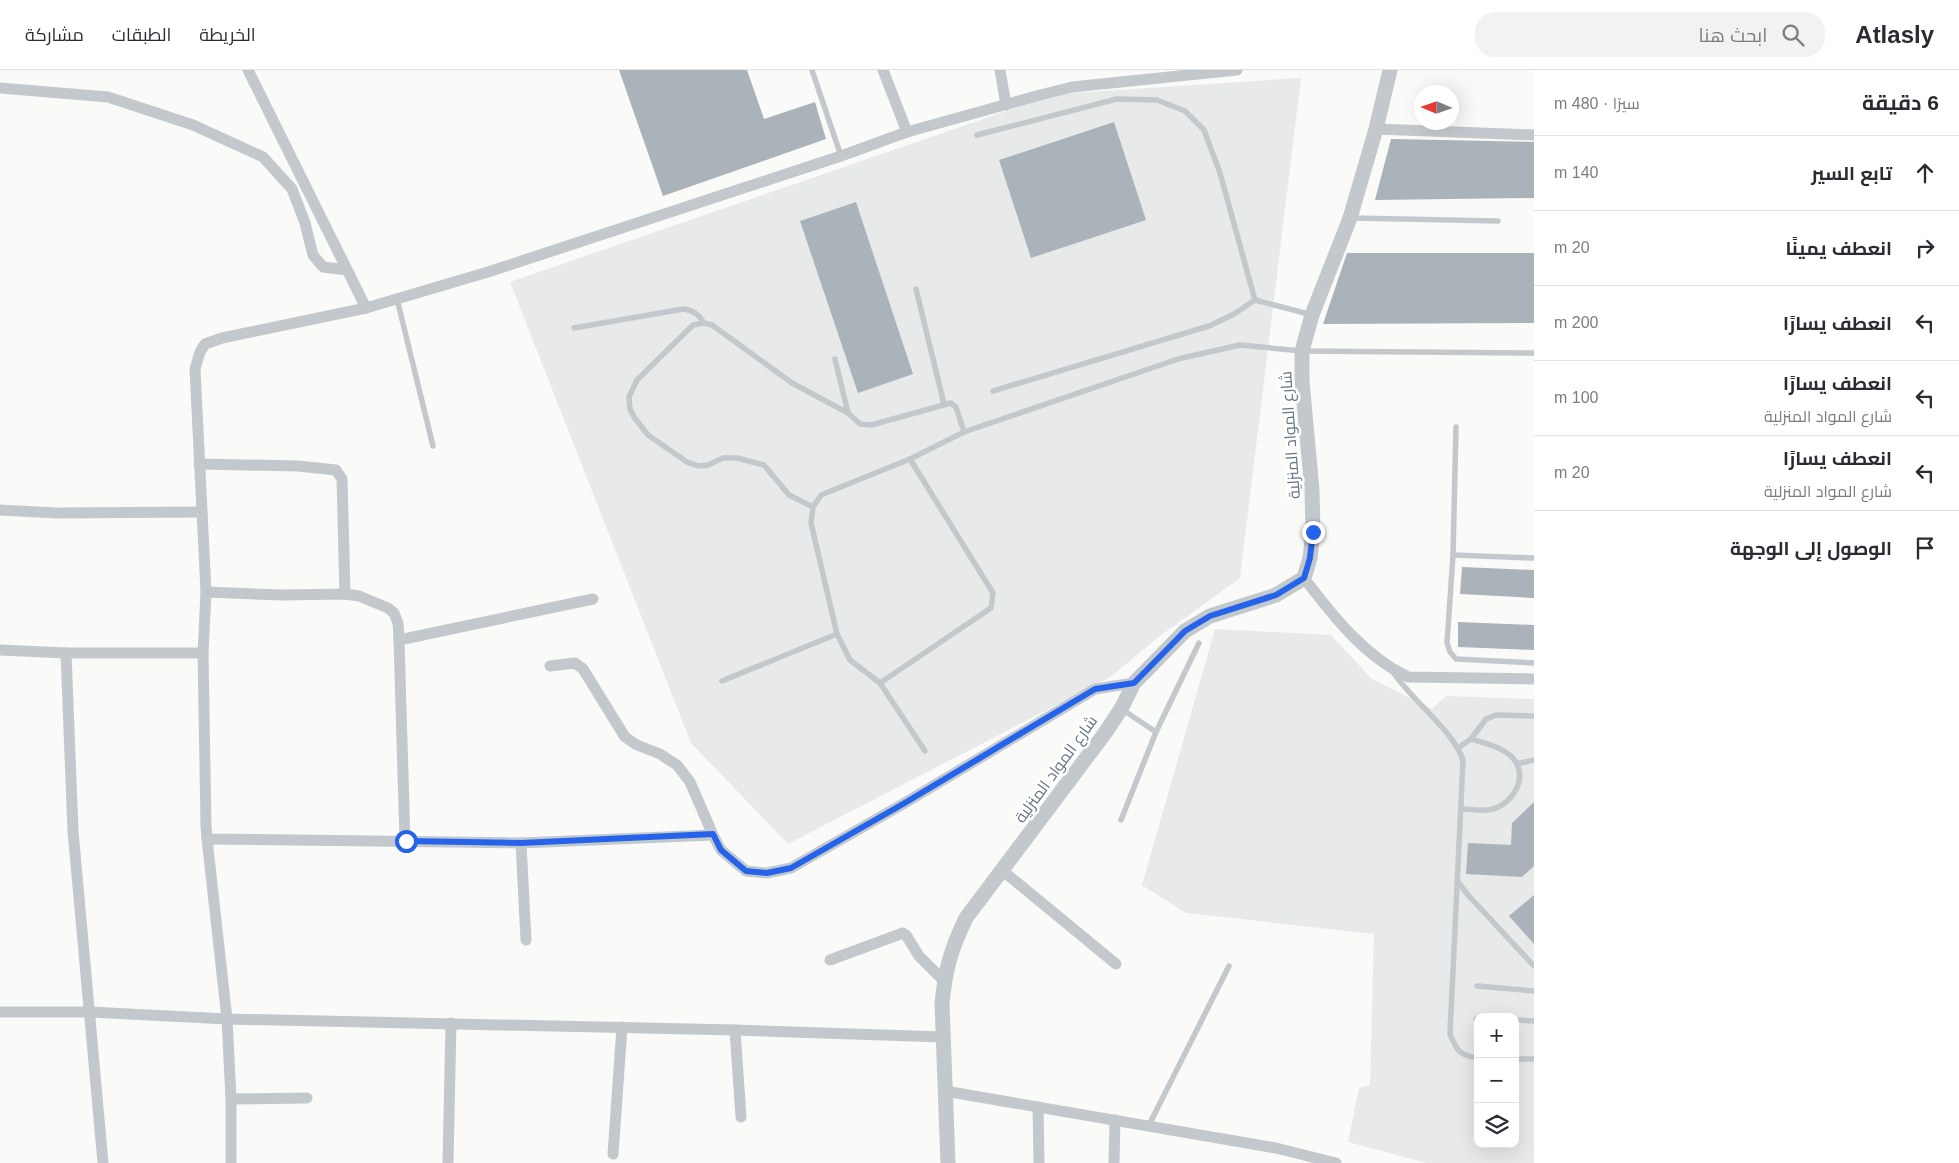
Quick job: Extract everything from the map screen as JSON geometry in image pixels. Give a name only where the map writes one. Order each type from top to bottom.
[{"type":"street","points":[[248,70],[366,308]]},
{"type":"street","points":[[883,70],[907,132]]},
{"type":"street","points":[[1000,70],[1006,105]]},
{"type":"street","points":[[232,1163],[227,1019],[206,826],[203,653],[206,592],[195,369],[200,352],[205,344],[222,338],[366,308],[397,299],[488,272],[841,156],[907,132],[1072,87],[1237,70]]},
{"type":"street","name":"شارع المواد المنزلية","points":[[948,1163],[942,1004],[944,981],[953,945],[966,918],[1003,871],[1121,709],[1134,683],[1185,631],[1210,616],[1276,595],[1304,578],[1310,558],[1313,523],[1312,490],[1302,381],[1302,351],[1312,315],[1350,218],[1376,129],[1390,70]]},
{"type":"street","points":[[0,80],[12,89]]},
{"type":"street","points":[[0,88],[108,98],[193,125],[263,156],[292,189],[305,224],[313,255],[323,267],[347,270]]},
{"type":"street","points":[[1376,129],[1534,135]]},
{"type":"street","points":[[199,464],[298,466],[336,470],[342,478],[345,594]]},
{"type":"street","points":[[0,510],[56,513],[201,512]]},
{"type":"street","points":[[1304,578],[1335,617],[1365,648],[1391,670],[1408,677],[1534,679]]},
{"type":"street","points":[[206,592],[281,595],[345,594],[360,596],[388,608],[394,613],[398,623],[400,640],[406,841]]},
{"type":"street","points":[[400,640],[593,599]]},
{"type":"street","points":[[0,650],[66,653],[203,653]]},
{"type":"street","points":[[66,653],[73,831],[103,1163]]},
{"type":"street","points":[[550,666],[576,664],[583,669],[625,737],[660,754],[677,765],[690,782],[721,850],[746,871],[767,873],[791,868],[903,804],[1095,689],[1134,683]]},
{"type":"street","points":[[207,839],[521,843],[713,834]]},
{"type":"street","points":[[521,843],[526,940]]},
{"type":"street","points":[[1003,871],[1116,964]]},
{"type":"street","points":[[830,960],[903,933],[919,956],[944,981]]},
{"type":"street","points":[[0,1012],[90,1012],[227,1019],[622,1027],[943,1037]]},
{"type":"street","points":[[448,1163],[451,1023]]},
{"type":"street","points":[[613,1154],[622,1027]]},
{"type":"street","points":[[735,1030],[741,1117]]},
{"type":"street","points":[[945,1091],[1276,1148],[1304,1160],[1336,1163]]},
{"type":"street","points":[[231,1099],[307,1098]]},
{"type":"street","points":[[1038,1107],[1039,1163]]},
{"type":"street","points":[[1114,1163],[1115,1120]]},
{"type":"lane","points":[[812,70],[841,156]]},
{"type":"lane","points":[[976,135],[1117,99],[1158,100],[1185,111],[1204,130],[1220,173],[1255,300]]},
{"type":"lane","points":[[1350,218],[1498,221]]},
{"type":"lane","points":[[916,289],[944,404]]},
{"type":"lane","points":[[397,299],[433,446]]},
{"type":"lane","points":[[993,391],[1209,326],[1234,314],[1255,300],[1312,315]]},
{"type":"lane","points":[[574,328],[683,309],[691,310],[699,315],[704,322],[712,325],[792,383],[848,413],[860,424],[871,426],[951,403],[956,407],[964,432]]},
{"type":"lane","points":[[704,322],[693,325],[637,380],[629,397],[630,409],[634,417],[648,435],[687,462],[698,466],[708,465],[723,458],[737,458],[764,465],[789,495],[812,507]]},
{"type":"lane","points":[[925,751],[880,683],[850,660],[837,634],[811,523],[812,507],[821,495],[910,459],[964,432],[1178,358],[1240,345],[1302,351],[1534,353]]},
{"type":"lane","points":[[834,359],[848,413]]},
{"type":"lane","points":[[1456,428],[1447,643],[1450,652],[1456,659],[1534,663]]},
{"type":"lane","points":[[880,683],[991,608],[992,593],[910,459]]},
{"type":"lane","points":[[1452,555],[1534,558]]},
{"type":"lane","points":[[722,681],[837,634]]},
{"type":"lane","points":[[1121,820],[1156,732],[1199,643]]},
{"type":"lane","points":[[1391,670],[1402,686],[1458,748],[1463,760],[1450,1034],[1456,1048],[1465,1056],[1474,1057]]},
{"type":"lane","points":[[1121,709],[1156,732]]},
{"type":"lane","points":[[1458,748],[1470,739],[1486,719],[1496,716],[1534,716]]},
{"type":"lane","points":[[1462,809],[1491,810],[1503,805],[1515,793],[1519,778],[1517,764],[1508,754],[1493,746],[1470,739]]},
{"type":"lane","points":[[1517,764],[1534,760]]},
{"type":"lane","points":[[1458,882],[1534,966]]},
{"type":"lane","points":[[1148,1127],[1229,966]]},
{"type":"lane","points":[[1477,986],[1534,991]]},
{"type":"lane","points":[[1519,1020],[1534,1021]]},
{"type":"lane","points":[[1519,1059],[1534,1059]]},
{"type":"shaded area","points":[[1301,78],[1240,578],[1160,636],[1109,678],[788,844],[691,743],[510,282],[1056,94]]},
{"type":"shaded area","points":[[1215,629],[1331,635],[1372,679],[1432,709],[1446,696],[1534,699],[1534,1163],[1427,1163],[1348,1142],[1359,1088],[1370,1085],[1374,934],[1186,913],[1142,885]]},
{"type":"building","points":[[619,70],[747,70],[764,119],[815,102],[826,139],[663,196]]},
{"type":"building","points":[[1114,122],[1146,220],[1031,258],[999,160]]},
{"type":"building","points":[[1391,139],[1534,142],[1534,198],[1375,200]]},
{"type":"building","points":[[856,202],[913,374],[858,393],[800,221]]},
{"type":"building","points":[[1347,253],[1534,253],[1534,323],[1323,324]]},
{"type":"building","points":[[1462,567],[1534,570],[1534,598],[1460,594]]},
{"type":"building","points":[[1458,622],[1534,625],[1534,650],[1458,647]]},
{"type":"building","points":[[1534,802],[1534,866],[1522,877],[1466,874],[1468,843],[1511,845],[1512,823]]},
{"type":"building","points":[[1534,895],[1534,944],[1509,916]]},
{"type":"route","points":[[406,841],[521,843],[713,834],[721,850],[746,871],[767,873],[791,868],[903,804],[1095,689],[1134,683],[1185,631],[1210,616],[1276,595],[1304,578],[1310,558],[1313,532]]}]
